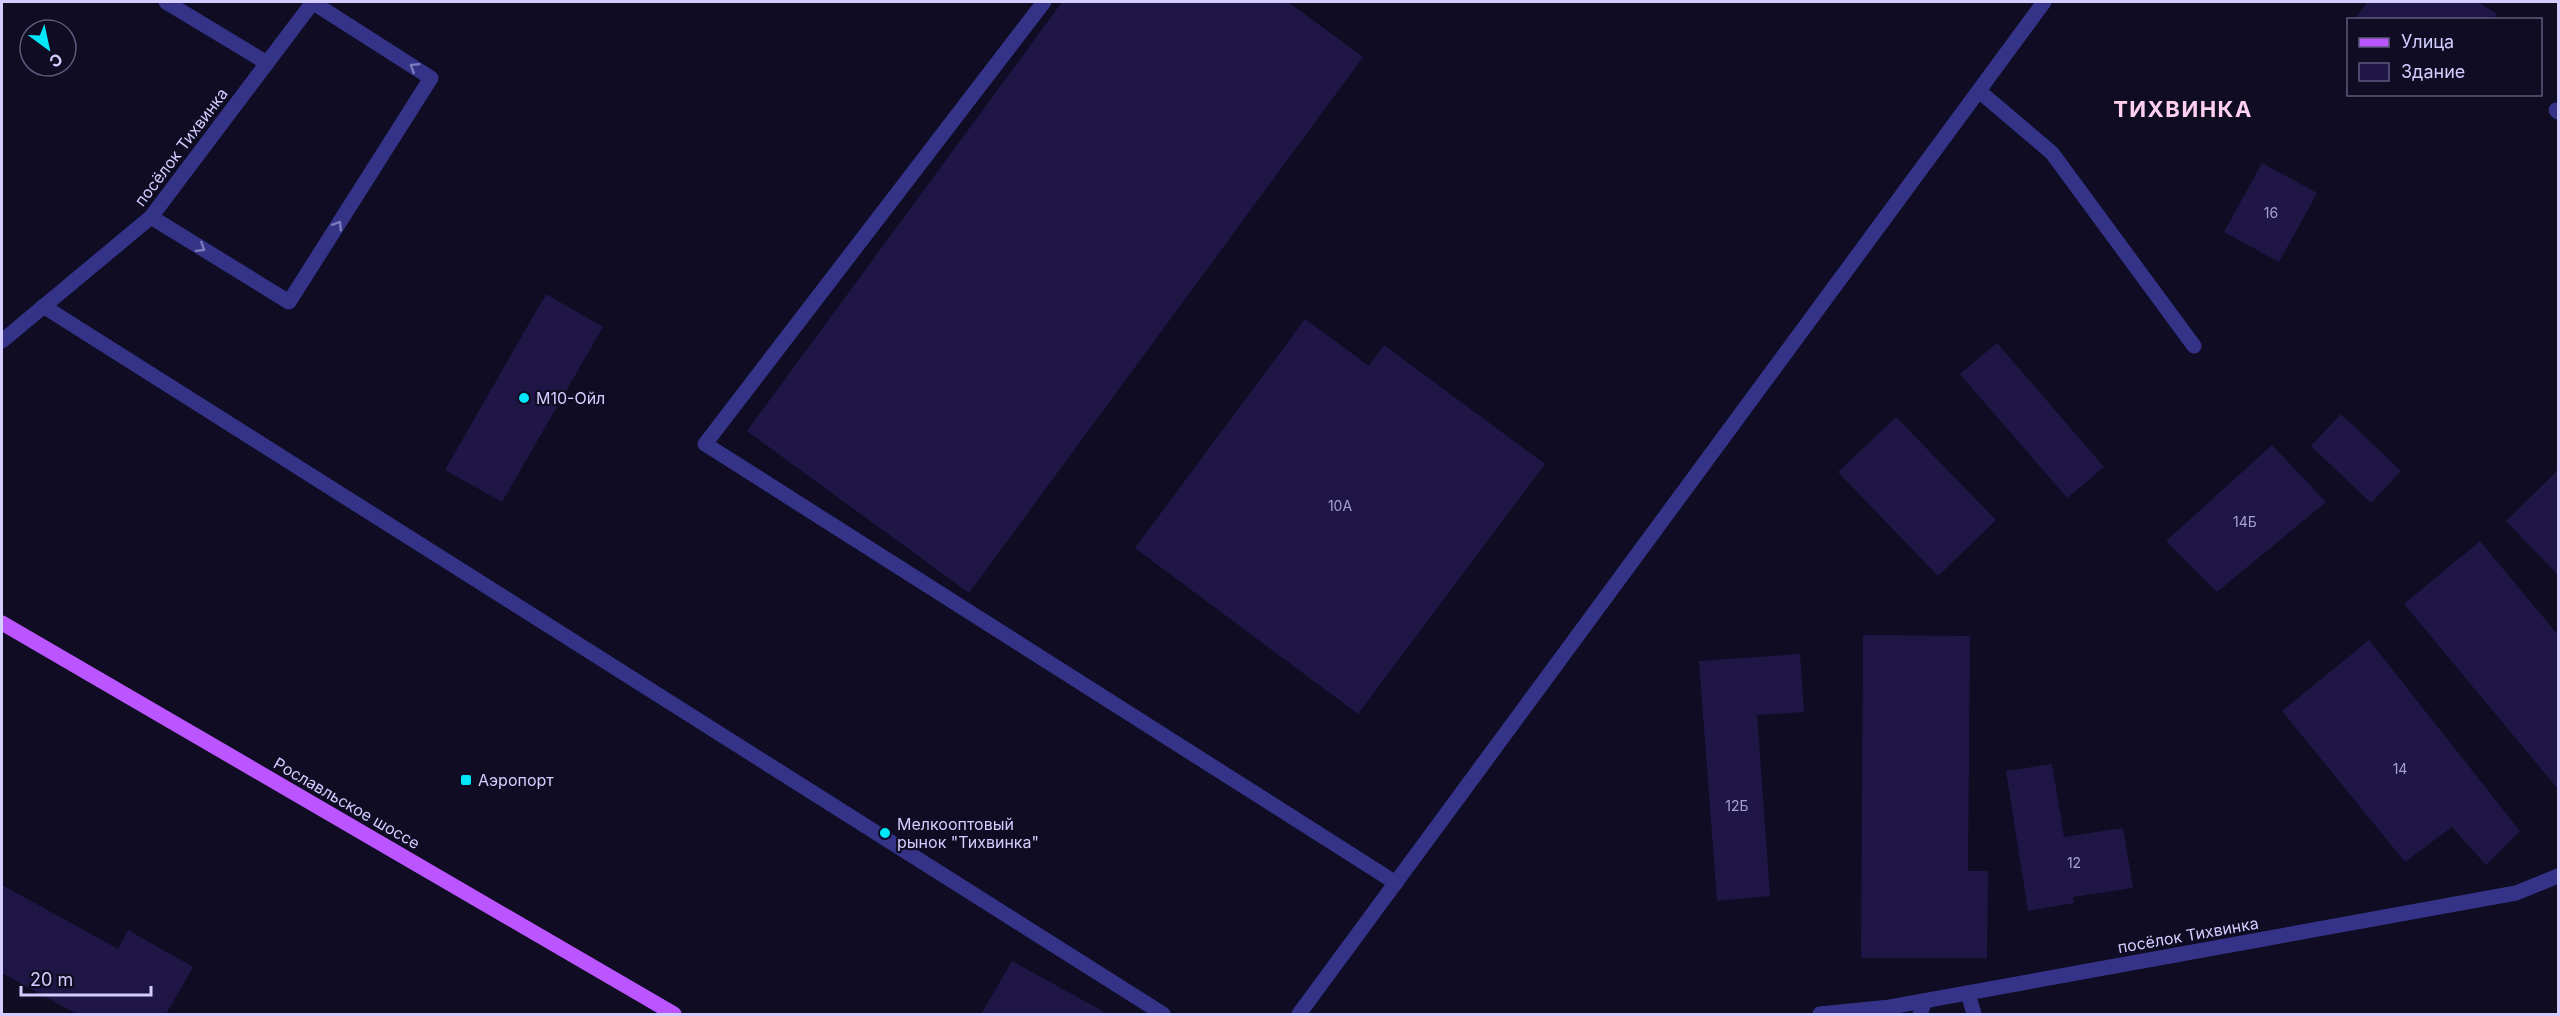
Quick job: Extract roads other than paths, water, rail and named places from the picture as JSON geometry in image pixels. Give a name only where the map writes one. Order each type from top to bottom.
[{"type":"main road","name":"Рославльское шоссе","points":[[2,623],[674,1014]]},
{"type":"street","points":[[165,2],[267,63]]},
{"type":"street","points":[[151,217],[289,302],[432,78],[312,2]]},
{"type":"street","name":"посёлок Тихвинка","points":[[2,340],[151,217],[312,2]]},
{"type":"street","points":[[1044,2],[705,444],[1396,883]]},
{"type":"street","points":[[1299,1014],[2044,2]]},
{"type":"street","points":[[1979,91],[2052,153],[2194,346]]},
{"type":"street","points":[[43,306],[1163,1014]]},
{"type":"street","name":"посёлок Тихвинка","points":[[1820,1014],[1890,1007],[1923,1008],[1968,993],[2516,893],[2559,876]]},
{"type":"street","points":[[1968,993],[1974,1014]]},
{"type":"place","name":"М10-Ойл","points":[[524,398]]},
{"type":"place","name":"Аэропорт","points":[[466,780]]},
{"type":"place","name":"Мелкооптовый рынок \"Тихвинка\"","points":[[885,833]]},
{"type":"district","name":"ТИХВИНКА","points":[[2183,109]]}]
